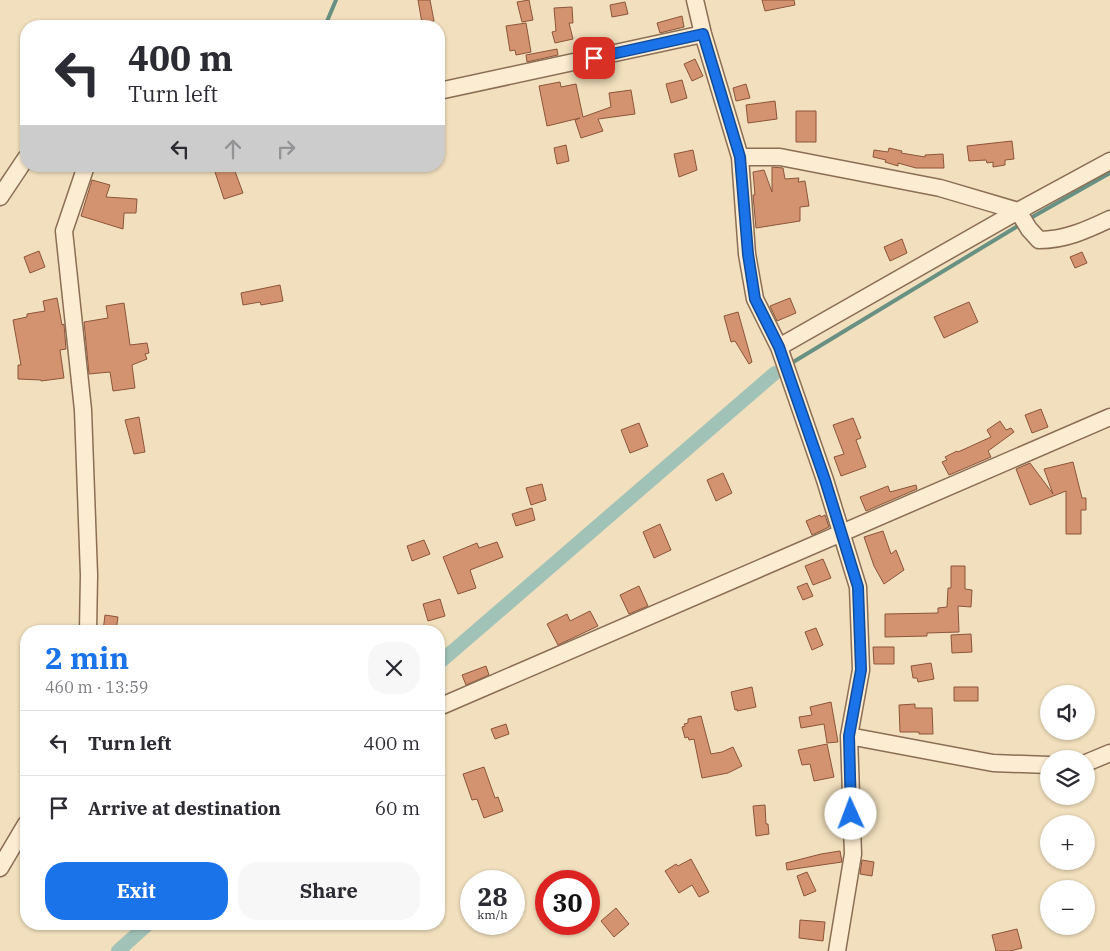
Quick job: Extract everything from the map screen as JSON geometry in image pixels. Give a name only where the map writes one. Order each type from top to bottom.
[{"type":"street","points":[[695,0],[703,34],[740,157],[748,254],[755,299],[784,360],[842,533],[858,587],[861,670],[849,736],[852,854],[837,951]]},
{"type":"street","points":[[445,90],[703,34]]},
{"type":"street","points":[[740,157],[780,157],[940,188],[1022,218],[1039,240],[1054,240],[1088,229],[1110,219]]},
{"type":"street","points":[[784,360],[1022,218],[1110,161]]},
{"type":"street","points":[[0,197],[20,167]]},
{"type":"street","points":[[84,172],[64,231],[83,410],[89,575],[88,625]]},
{"type":"street","points":[[445,704],[1110,417]]},
{"type":"street","points":[[849,736],[993,763],[1040,765]]},
{"type":"street","points":[[1095,759],[1110,753]]},
{"type":"street","points":[[0,868],[20,834]]},
{"type":"building","points":[[418,0],[430,0],[434,20],[421,20]]},
{"type":"building","points":[[529,0],[533,20],[522,22],[517,2]]},
{"type":"building","points":[[762,0],[794,0],[795,5],[765,11]]},
{"type":"building","points":[[625,2],[628,14],[612,17],[610,5]]},
{"type":"building","points":[[572,7],[573,23],[569,23],[573,39],[555,43],[552,32],[556,31],[554,8]]},
{"type":"building","points":[[682,16],[684,27],[660,33],[657,23]]},
{"type":"building","points":[[526,23],[531,52],[516,55],[515,50],[510,51],[506,26]]},
{"type":"building","points":[[557,49],[558,55],[527,62],[526,55]]},
{"type":"building","points":[[695,59],[703,76],[692,81],[684,64]]},
{"type":"building","points":[[682,80],[687,98],[671,103],[666,84]]},
{"type":"building","points":[[560,82],[561,87],[576,84],[583,117],[611,107],[609,93],[631,90],[635,114],[598,119],[603,131],[581,138],[575,120],[580,118],[547,126],[539,86]]},
{"type":"building","points":[[746,84],[750,98],[736,101],[733,88]]},
{"type":"building","points":[[775,101],[777,119],[748,123],[746,105]]},
{"type":"building","points":[[796,111],[816,111],[816,142],[796,142]]},
{"type":"building","points":[[1012,141],[1014,159],[1005,160],[1005,165],[993,167],[993,162],[987,163],[986,160],[969,161],[967,146]]},
{"type":"building","points":[[566,145],[569,161],[557,164],[554,148]]},
{"type":"building","points":[[889,148],[902,151],[901,153],[925,157],[925,155],[943,154],[944,168],[916,168],[898,163],[898,166],[885,162],[886,160],[873,157],[874,150],[888,152]]},
{"type":"building","points":[[693,150],[697,170],[679,177],[674,154]]},
{"type":"building","points":[[772,167],[783,168],[785,179],[799,178],[798,182],[805,181],[809,206],[800,207],[800,221],[756,228],[753,172],[764,170],[772,192]]},
{"type":"building","points":[[215,172],[235,172],[243,193],[224,199]]},
{"type":"building","points":[[92,180],[110,185],[106,197],[137,199],[136,213],[124,213],[123,229],[81,216]]},
{"type":"building","points":[[902,239],[907,253],[890,261],[884,247]]},
{"type":"building","points":[[39,251],[45,267],[30,273],[24,257]]},
{"type":"building","points":[[1082,252],[1087,263],[1075,268],[1070,257]]},
{"type":"building","points":[[280,285],[283,301],[261,305],[260,302],[243,305],[241,293]]},
{"type":"building","points":[[57,298],[62,325],[64,324],[66,349],[60,350],[64,378],[41,381],[18,379],[18,365],[21,365],[13,320],[27,317],[27,314],[45,311],[43,301]]},
{"type":"building","points":[[790,298],[796,313],[777,321],[770,306]]},
{"type":"building","points":[[969,302],[978,322],[944,338],[934,317]]},
{"type":"building","points":[[124,303],[130,345],[147,343],[149,353],[145,354],[147,359],[132,365],[135,388],[113,391],[110,372],[89,374],[84,322],[108,318],[106,306]]},
{"type":"building","points":[[738,312],[752,362],[749,364],[735,341],[731,342],[724,316]]},
{"type":"building","points":[[1041,409],[1048,427],[1032,433],[1025,415]]},
{"type":"building","points":[[139,417],[145,452],[134,454],[125,420]]},
{"type":"building","points":[[853,418],[861,438],[856,440],[866,467],[841,476],[834,457],[844,454],[833,425]]},
{"type":"building","points":[[1000,421],[1006,430],[1011,428],[1014,432],[988,451],[991,457],[949,475],[942,462],[947,460],[945,457],[991,437],[987,430]]},
{"type":"building","points":[[639,423],[648,446],[630,453],[621,430]]},
{"type":"building","points":[[1073,462],[1082,498],[1086,498],[1086,510],[1081,510],[1081,534],[1066,534],[1066,491],[1030,505],[1016,469],[1030,463],[1053,494],[1044,469]]},
{"type":"building","points":[[723,473],[732,493],[716,501],[707,480]]},
{"type":"building","points":[[542,484],[546,500],[531,505],[526,488]]},
{"type":"building","points":[[916,485],[917,489],[866,511],[860,497],[888,486],[890,492]]},
{"type":"building","points":[[532,508],[535,520],[516,526],[512,514]]},
{"type":"building","points":[[820,515],[821,517],[825,515],[829,527],[812,535],[806,521]]},
{"type":"building","points":[[660,524],[671,550],[654,558],[643,532]]},
{"type":"building","points":[[883,531],[891,554],[896,550],[904,570],[884,584],[874,566],[864,537]]},
{"type":"building","points":[[424,540],[430,554],[412,561],[407,546]]},
{"type":"building","points":[[497,542],[503,557],[470,570],[476,588],[458,594],[443,557],[477,543],[479,548]]},
{"type":"building","points":[[823,559],[831,578],[813,585],[805,566]]},
{"type":"building","points":[[951,566],[965,566],[965,589],[972,590],[971,607],[958,606],[959,632],[927,633],[927,636],[885,637],[885,614],[938,613],[938,608],[947,607],[948,588],[951,588]]},
{"type":"building","points":[[807,583],[813,596],[803,600],[797,587]]},
{"type":"building","points":[[639,586],[648,606],[629,614],[620,595]]},
{"type":"building","points":[[440,599],[445,616],[428,621],[423,604]]},
{"type":"building","points":[[590,611],[598,626],[558,645],[547,624],[567,614],[570,621]]},
{"type":"building","points":[[105,615],[118,617],[117,625],[104,625]]},
{"type":"building","points":[[816,628],[823,645],[812,650],[805,632]]},
{"type":"building","points":[[971,634],[972,652],[952,653],[951,635]]},
{"type":"building","points":[[873,647],[894,647],[894,664],[874,664]]},
{"type":"building","points":[[931,663],[934,679],[918,682],[917,678],[913,678],[911,666]]},
{"type":"building","points":[[486,666],[489,675],[466,685],[462,675]]},
{"type":"building","points":[[752,687],[756,707],[735,710],[731,692]]},
{"type":"building","points":[[954,687],[978,687],[978,701],[954,701]]},
{"type":"building","points":[[831,702],[838,742],[827,743],[824,724],[801,728],[799,717],[812,715],[810,707]]},
{"type":"building","points":[[915,704],[915,708],[932,708],[933,734],[900,732],[899,705]]},
{"type":"building","points":[[701,716],[711,754],[733,747],[742,766],[728,773],[702,778],[694,739],[689,740],[688,737],[685,738],[682,727],[688,723],[688,719]]},
{"type":"building","points":[[506,724],[509,734],[495,739],[491,729]]},
{"type":"building","points":[[827,744],[834,777],[814,781],[810,764],[802,765],[798,750]]},
{"type":"building","points":[[484,767],[495,798],[498,797],[503,811],[484,818],[477,799],[472,800],[463,774]]},
{"type":"building","points":[[765,805],[766,824],[768,824],[769,834],[756,836],[753,806]]},
{"type":"building","points":[[840,851],[842,862],[787,870],[786,863]]},
{"type":"building","points":[[691,859],[709,892],[699,897],[692,885],[679,893],[665,871],[676,864],[678,866]]},
{"type":"building","points":[[862,860],[874,862],[872,876],[860,874]]},
{"type":"building","points":[[807,872],[816,891],[804,896],[797,876]]},
{"type":"building","points":[[616,908],[629,924],[614,937],[601,921]]},
{"type":"building","points":[[800,920],[825,922],[823,941],[799,938]]},
{"type":"building","points":[[1017,929],[1022,948],[1010,951],[996,951],[992,935]]},
{"type":"waterway","points":[[328,20],[336,0]]},
{"type":"waterway","points":[[1027,220],[1110,173]]},
{"type":"waterway","points":[[790,364],[1021,224]]},
{"type":"waterway","points":[[445,658],[775,373]]},
{"type":"waterway","points":[[118,951],[141,930]]},
{"type":"route","points":[[594,58],[703,34],[740,157],[748,254],[755,299],[779,347],[825,480],[858,587],[861,670],[849,736],[851,814]]}]
